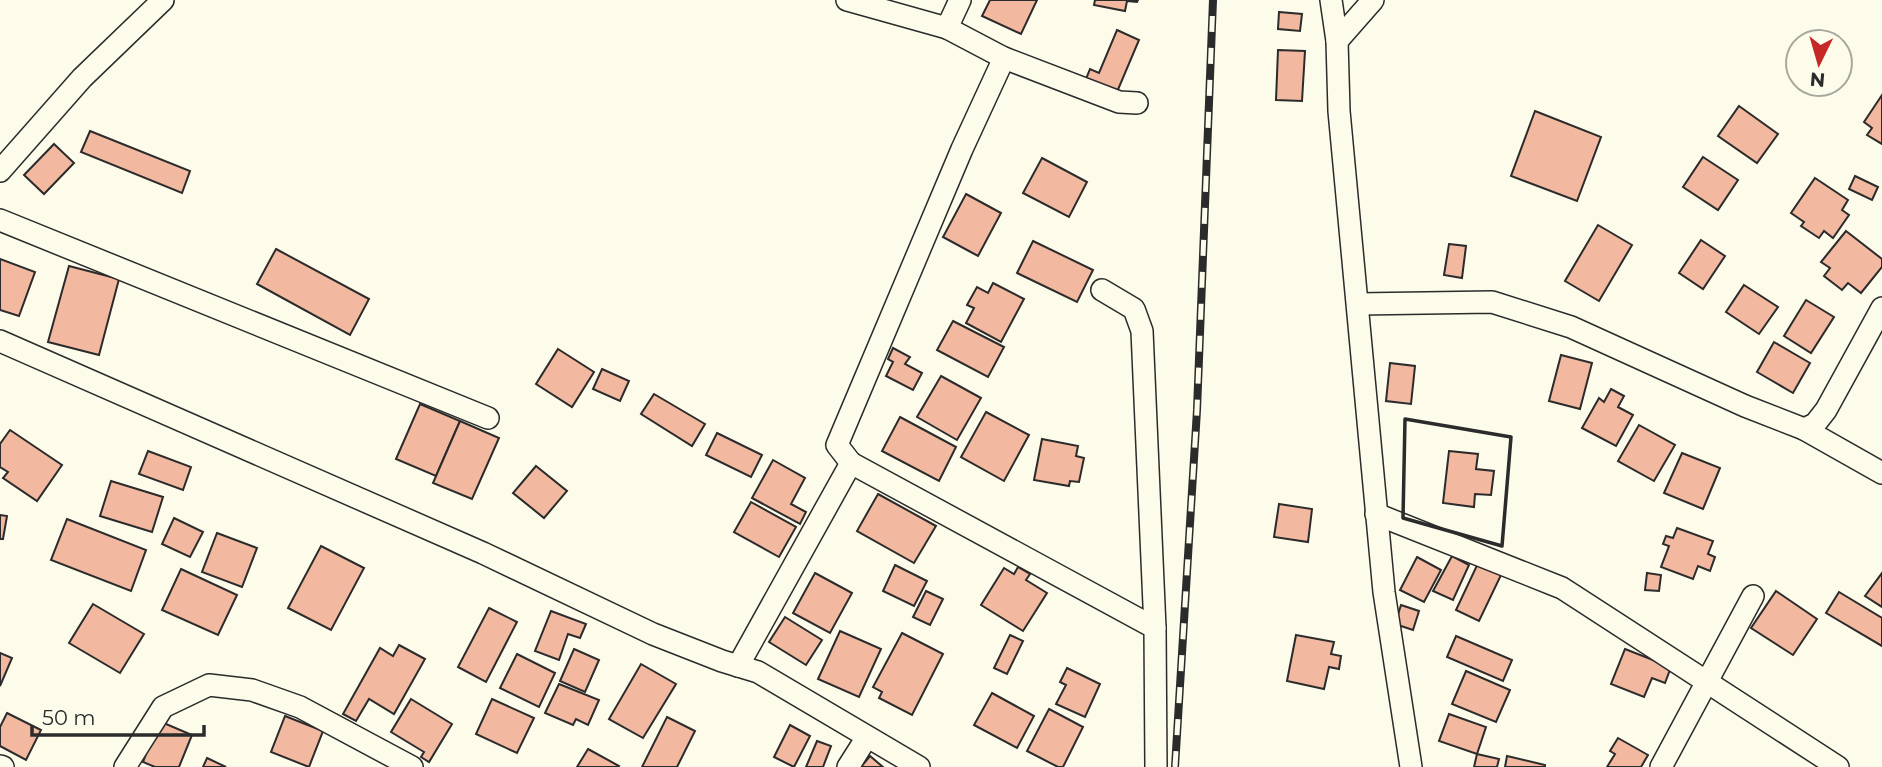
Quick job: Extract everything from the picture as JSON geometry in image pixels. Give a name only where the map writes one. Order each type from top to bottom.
[{"type":"street","points":[[0,171],[82,78],[163,0]]},
{"type":"street","points":[[846,0],[947,28],[1004,58],[1119,102],[1138,103]]},
{"type":"street","points":[[947,28],[960,0]]},
{"type":"street","points":[[1331,0],[1337,41],[1339,111],[1384,592],[1411,767]]},
{"type":"street","points":[[1337,41],[1373,0]]},
{"type":"street","points":[[1004,58],[962,149],[837,445],[851,463],[1155,628]]},
{"type":"street","points":[[0,220],[488,418]]},
{"type":"street","points":[[1102,290],[1134,309],[1142,331],[1155,628],[1156,767]]},
{"type":"street","points":[[1357,304],[1492,302],[1571,327],[1745,406],[1804,429],[1882,473]]},
{"type":"street","points":[[1804,429],[1815,424],[1826,410],[1882,307]]},
{"type":"street","points":[[0,341],[471,547],[653,634],[758,672],[919,767]]},
{"type":"street","points":[[738,666],[851,463]]},
{"type":"street","points":[[1376,514],[1562,588],[1838,767]]},
{"type":"street","points":[[1661,767],[1753,596]]},
{"type":"street","points":[[125,767],[163,707],[209,685],[252,690],[300,707],[412,767]]},
{"type":"street","points":[[848,767],[867,737]]},
{"type":"building","points":[[990,0],[1037,0],[1021,34],[982,16]]},
{"type":"building","points":[[1095,0],[1138,0],[1127,1],[1125,11],[1094,5]]},
{"type":"building","points":[[1279,12],[1302,14],[1300,31],[1278,29]]},
{"type":"building","points":[[1117,30],[1139,40],[1117,92],[1086,79],[1090,69],[1099,73]]},
{"type":"building","points":[[1278,50],[1305,51],[1302,101],[1276,100]]},
{"type":"building","points":[[1882,95],[1882,144],[1867,135],[1872,128],[1864,122]]},
{"type":"building","points":[[1739,106],[1778,134],[1757,163],[1718,136]]},
{"type":"building","points":[[1535,111],[1601,137],[1577,201],[1511,176]]},
{"type":"building","points":[[90,131],[190,171],[182,193],[81,152]]},
{"type":"building","points":[[54,144],[74,163],[44,194],[24,175]]},
{"type":"building","points":[[1703,157],[1738,180],[1718,210],[1683,187]]},
{"type":"building","points":[[1042,158],[1087,182],[1069,217],[1023,193]]},
{"type":"building","points":[[1855,176],[1878,187],[1872,200],[1849,189]]},
{"type":"building","points":[[1815,178],[1848,200],[1842,210],[1849,215],[1833,238],[1824,231],[1819,238],[1801,226],[1804,222],[1791,213]]},
{"type":"building","points":[[966,194],[1001,213],[978,256],[943,237]]},
{"type":"building","points":[[1598,225],[1632,245],[1599,301],[1565,281]]},
{"type":"building","points":[[1846,231],[1882,259],[1882,267],[1861,293],[1848,283],[1842,290],[1824,276],[1830,268],[1821,262]]},
{"type":"building","points":[[1701,240],[1725,256],[1703,289],[1679,273]]},
{"type":"building","points":[[1033,241],[1093,270],[1077,302],[1017,273]]},
{"type":"building","points":[[1449,244],[1466,246],[1462,278],[1444,275]]},
{"type":"building","points":[[276,249],[369,299],[350,335],[257,284]]},
{"type":"building","points":[[0,259],[35,272],[19,316],[0,310]]},
{"type":"building","points":[[69,266],[119,279],[99,355],[48,342]]},
{"type":"building","points":[[993,283],[1024,299],[1001,342],[966,323],[974,308],[967,305],[977,287],[988,293]]},
{"type":"building","points":[[1744,285],[1778,307],[1759,334],[1726,312]]},
{"type":"building","points":[[1806,300],[1834,317],[1811,353],[1784,336]]},
{"type":"building","points":[[953,321],[1004,347],[988,377],[937,350]]},
{"type":"building","points":[[1774,342],[1810,363],[1793,393],[1757,372]]},
{"type":"building","points":[[893,348],[910,357],[905,364],[922,373],[913,390],[886,376],[893,362],[888,359]]},
{"type":"building","points":[[558,349],[594,372],[572,407],[536,384]]},
{"type":"building","points":[[1561,355],[1592,363],[1580,409],[1549,401]]},
{"type":"building","points":[[1390,363],[1415,366],[1411,404],[1386,401]]},
{"type":"building","points":[[602,369],[629,381],[620,401],[593,389]]},
{"type":"building","points":[[941,376],[981,398],[957,440],[917,417]]},
{"type":"building","points":[[1611,389],[1624,396],[1618,407],[1633,415],[1616,446],[1582,428],[1599,398],[1604,402]]},
{"type":"building","points":[[654,394],[705,424],[692,446],[641,414]]},
{"type":"building","points":[[420,404],[460,421],[436,476],[396,459]]},
{"type":"building","points":[[986,412],[1029,435],[1004,481],[961,457]]},
{"type":"building","points":[[900,417],[956,447],[939,481],[882,451]]},
{"type":"building","points":[[460,421],[499,438],[472,499],[433,483]]},
{"type":"building","points":[[1639,425],[1675,445],[1654,481],[1618,461]]},
{"type":"building","points":[[10,430],[62,465],[37,501],[3,478],[8,472],[0,467],[0,444]]},
{"type":"building","points":[[717,433],[762,455],[751,477],[706,455]]},
{"type":"building","points":[[1042,439],[1078,446],[1076,456],[1084,458],[1079,482],[1070,481],[1069,486],[1034,480]]},
{"type":"building","points":[[148,451],[191,467],[183,490],[139,474]]},
{"type":"building","points":[[1449,451],[1478,454],[1476,469],[1494,471],[1491,495],[1475,494],[1474,507],[1443,503]]},
{"type":"building","points":[[1682,453],[1720,468],[1703,509],[1664,493]]},
{"type":"building","points":[[773,460],[805,478],[791,504],[806,512],[800,524],[752,498]]},
{"type":"building","points":[[536,466],[567,491],[544,518],[513,493]]},
{"type":"building","points":[[111,481],[163,497],[152,532],[100,516]]},
{"type":"building","points":[[878,494],[936,526],[914,563],[857,531]]},
{"type":"building","points":[[751,502],[796,527],[779,557],[734,532]]},
{"type":"building","points":[[1279,504],[1312,509],[1308,542],[1274,537]]},
{"type":"building","points":[[0,515],[7,516],[3,539],[0,539]]},
{"type":"building","points":[[174,518],[203,532],[190,557],[162,544]]},
{"type":"building","points":[[67,519],[146,550],[131,591],[51,560]]},
{"type":"building","points":[[1677,528],[1713,541],[1708,554],[1715,557],[1710,571],[1698,566],[1693,579],[1661,567],[1669,546],[1663,544],[1666,536],[1673,538]]},
{"type":"building","points":[[217,533],[257,548],[242,587],[202,572]]},
{"type":"building","points":[[321,546],[364,568],[331,630],[288,608]]},
{"type":"building","points":[[1452,556],[1469,565],[1453,600],[1433,591]]},
{"type":"building","points":[[1417,557],[1441,570],[1424,602],[1400,590]]},
{"type":"building","points":[[1479,561],[1502,573],[1479,621],[1456,610]]},
{"type":"building","points":[[895,565],[927,581],[914,606],[883,591]]},
{"type":"building","points":[[1018,567],[1030,574],[1026,580],[1047,593],[1023,631],[981,605],[1004,568],[1014,574]]},
{"type":"building","points":[[181,569],[237,595],[218,635],[162,610]]},
{"type":"building","points":[[815,573],[852,593],[830,633],[793,613]]},
{"type":"building","points":[[1647,573],[1661,575],[1659,591],[1645,590]]},
{"type":"building","points":[[1882,573],[1882,607],[1865,596]]},
{"type":"building","points":[[926,591],[943,599],[930,625],[913,617]]},
{"type":"building","points":[[1776,591],[1817,619],[1793,655],[1751,628]]},
{"type":"building","points":[[1839,592],[1882,618],[1882,646],[1826,613]]},
{"type":"building","points":[[93,604],[144,634],[120,673],[69,643]]},
{"type":"building","points":[[1401,605],[1419,611],[1413,630],[1395,624]]},
{"type":"building","points":[[489,608],[517,622],[486,682],[458,667]]},
{"type":"building","points":[[551,611],[586,624],[580,638],[568,634],[559,660],[535,651]]},
{"type":"building","points":[[785,617],[822,640],[806,665],[769,642]]},
{"type":"building","points":[[840,631],[881,649],[859,697],[818,679]]},
{"type":"building","points":[[902,633],[943,654],[912,715],[879,698],[882,692],[873,687]]},
{"type":"building","points":[[1010,635],[1023,641],[1007,674],[994,668]]},
{"type":"building","points":[[1296,635],[1334,642],[1331,654],[1341,656],[1339,669],[1329,667],[1324,689],[1287,681]]},
{"type":"building","points":[[1456,636],[1512,660],[1503,681],[1447,657]]},
{"type":"building","points":[[399,645],[425,659],[394,714],[369,699],[356,721],[343,714],[380,648],[393,656]]},
{"type":"building","points":[[574,649],[599,660],[585,692],[560,681]]},
{"type":"building","points":[[1625,649],[1671,667],[1665,683],[1652,678],[1644,697],[1611,684]]},
{"type":"building","points":[[0,653],[12,658],[0,686]]},
{"type":"building","points":[[517,654],[555,673],[539,707],[500,688]]},
{"type":"building","points":[[641,664],[676,684],[643,738],[609,719]]},
{"type":"building","points":[[1067,668],[1100,684],[1085,717],[1056,704],[1066,685],[1060,682]]},
{"type":"building","points":[[1466,671],[1510,690],[1496,722],[1452,704]]},
{"type":"building","points":[[559,684],[599,700],[588,725],[576,719],[573,725],[545,713]]},
{"type":"building","points":[[992,693],[1034,716],[1017,748],[974,725]]},
{"type":"building","points":[[411,699],[452,724],[429,762],[421,757],[424,752],[391,732]]},
{"type":"building","points":[[492,699],[534,718],[517,753],[476,734]]},
{"type":"building","points":[[1049,709],[1083,727],[1063,767],[1027,751]]},
{"type":"building","points":[[7,713],[41,730],[26,760],[0,746],[0,727]]},
{"type":"building","points":[[1449,714],[1486,727],[1477,754],[1439,741]]},
{"type":"building","points":[[285,716],[323,731],[309,767],[271,752]]},
{"type":"building","points":[[667,717],[695,731],[677,767],[642,767]]},
{"type":"building","points":[[159,721],[192,735],[179,767],[155,767],[143,762]]},
{"type":"building","points":[[790,725],[810,736],[794,767],[774,757]]},
{"type":"building","points":[[1618,738],[1648,755],[1641,767],[1607,767],[1615,754],[1610,751]]},
{"type":"building","points":[[817,741],[831,746],[823,767],[806,767]]},
{"type":"building","points":[[588,749],[619,766],[577,767]]},
{"type":"building","points":[[1477,754],[1499,759],[1497,767],[1474,767]]},
{"type":"building","points":[[870,756],[883,767],[861,767]]},
{"type":"building","points":[[1507,756],[1545,765],[1545,767],[1505,767]]},
{"type":"building","points":[[207,758],[226,767],[203,767]]},
{"type":"railway","points":[[1175,767],[1197,410],[1213,0]]},
{"type":"wall","points":[[1405,419],[1511,437],[1502,546],[1403,518],[1405,419]]}]
